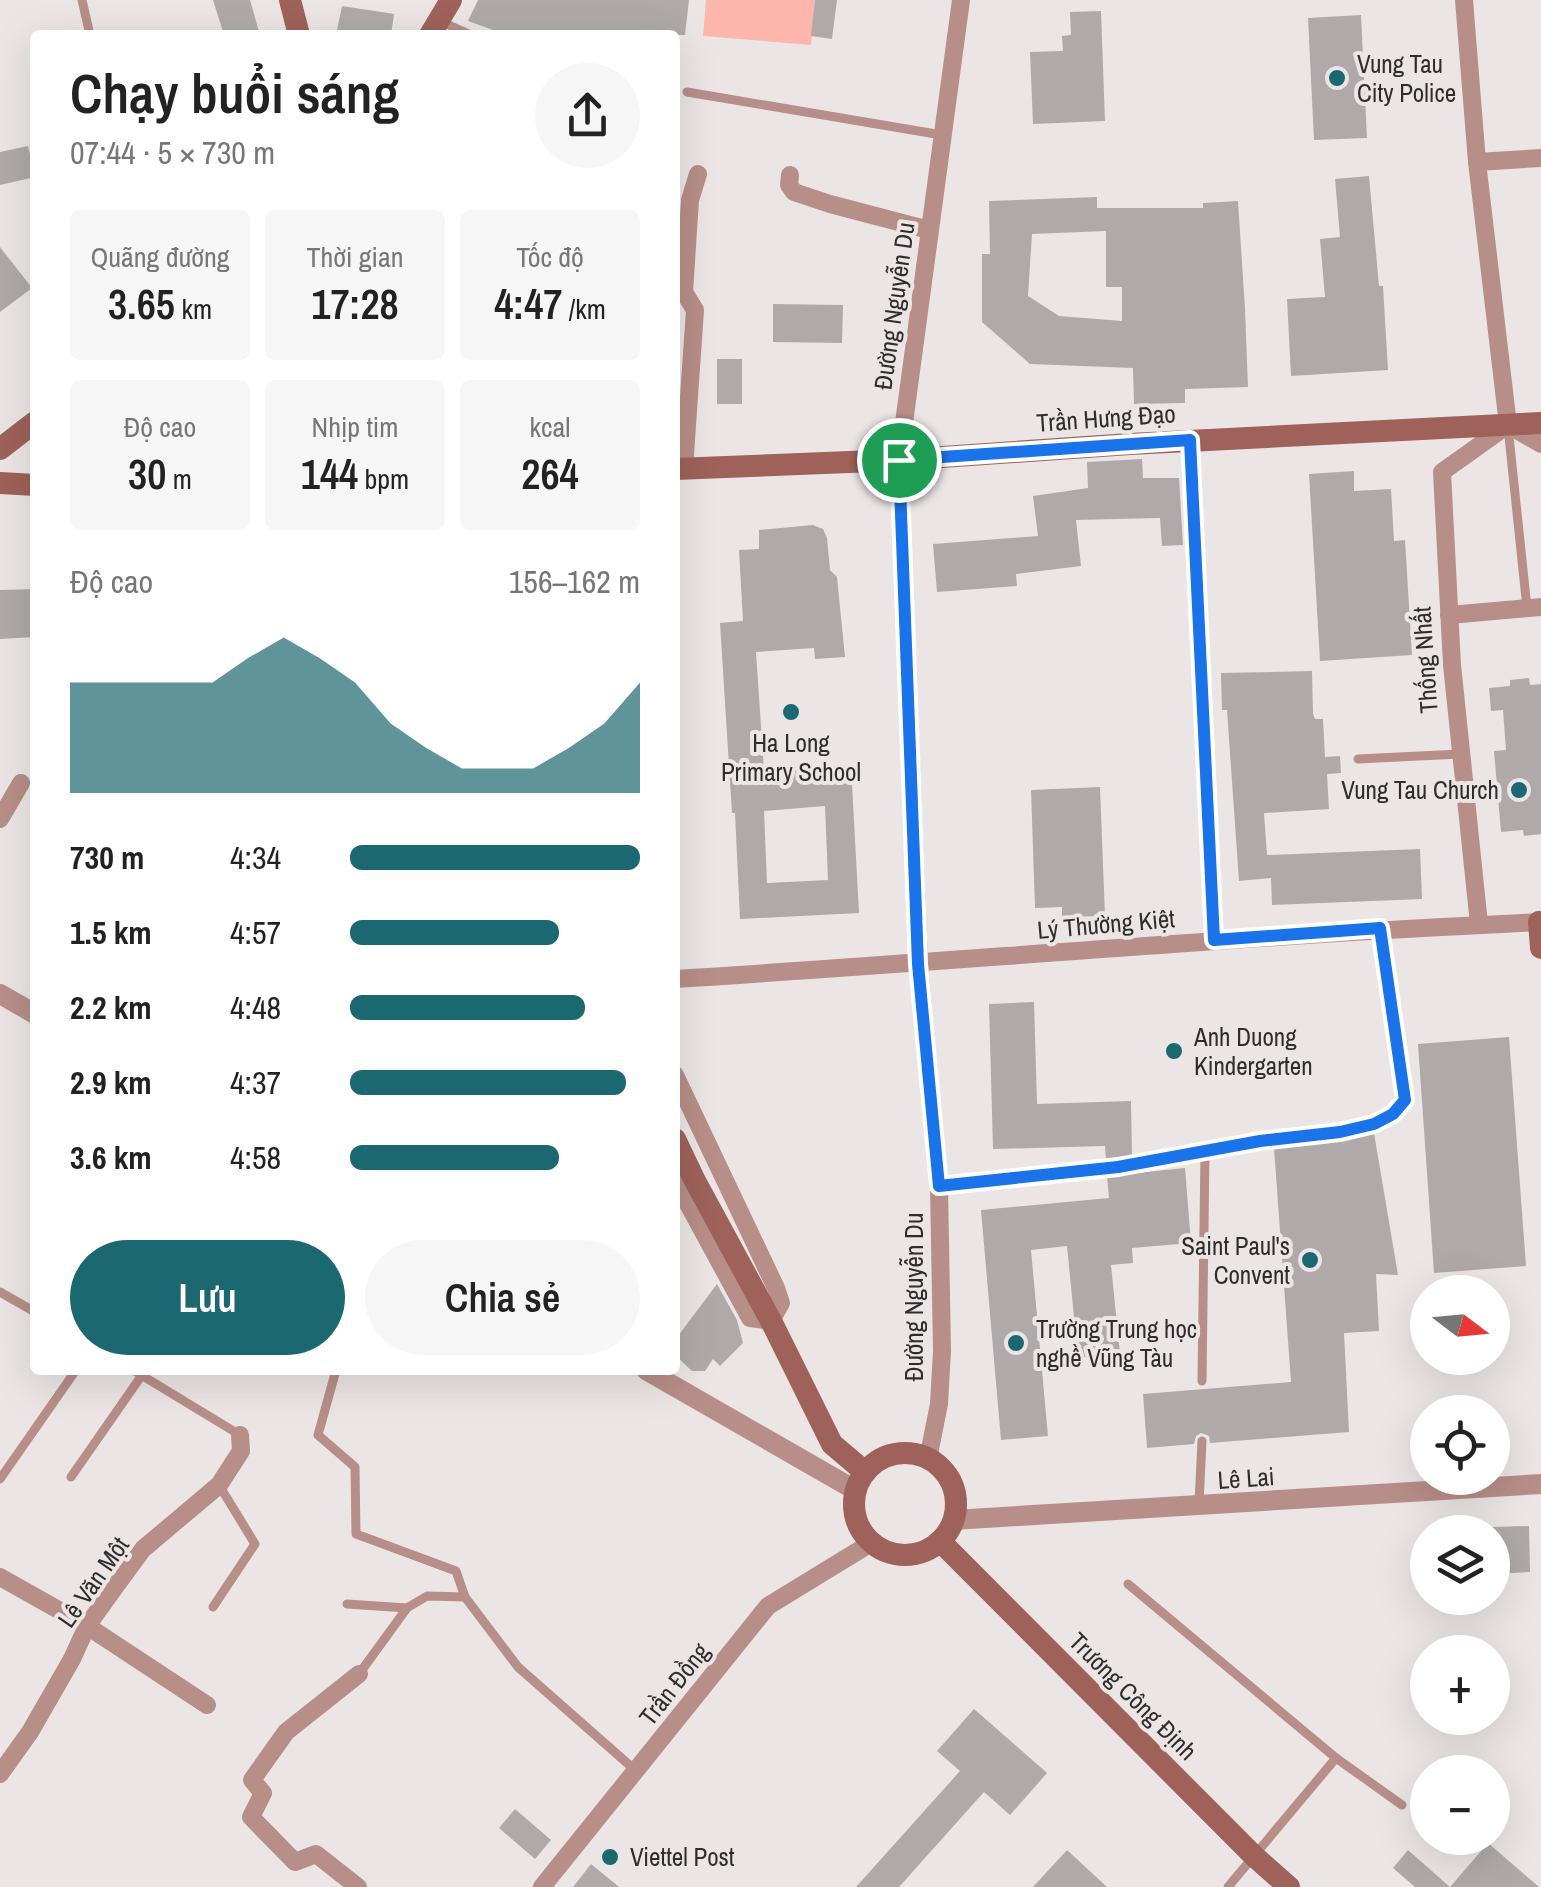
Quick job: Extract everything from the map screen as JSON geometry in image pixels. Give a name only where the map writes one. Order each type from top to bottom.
[{"type":"main road","points":[[290,0],[298,30]]},
{"type":"main road","points":[[435,28],[451,0]]},
{"type":"main road","name":"Trần Hưng Đạo","points":[[680,469],[1541,423]]},
{"type":"main road","points":[[0,450],[30,426]]},
{"type":"main road","points":[[0,484],[30,485]]},
{"type":"main road","points":[[1540,922],[1541,948]]},
{"type":"main road","points":[[682,1182],[772,1322],[832,1444],[860,1481]]},
{"type":"main road","points":[[901,1453],[928,1458],[940,1467],[954,1492],[953,1520],[940,1541],[929,1549],[905,1556],[881,1550],[857,1524],[854,1513],[860,1481],[876,1462],[901,1453]]},
{"type":"main road","name":"Trương Công Định","points":[[940,1541],[1289,1887]]},
{"type":"street","name":"Đường Nguyễn Du","points":[[928,1458],[942,1351],[939,1186],[918,964],[899,460],[960,0]]},
{"type":"street","points":[[1464,0],[1477,162],[1508,425],[1541,444]]},
{"type":"street","points":[[1477,162],[1541,158]]},
{"type":"street","points":[[680,469],[694,325],[694,310],[681,298],[682,207],[698,174]]},
{"type":"street","points":[[790,176],[789,185],[794,192],[929,230]]},
{"type":"street","name":"Thống Nhất","points":[[1478,924],[1460,754],[1442,472],[1508,425]]},
{"type":"street","points":[[1190,440],[1214,940]]},
{"type":"street","points":[[1449,615],[1534,607]]},
{"type":"street","points":[[0,820],[21,783]]},
{"type":"street","name":"Lý Thường Kiệt","points":[[680,979],[1380,928],[1540,922]]},
{"type":"street","points":[[0,994],[30,1011]]},
{"type":"street","points":[[680,1085],[782,1303],[772,1322]]},
{"type":"street","points":[[682,1182],[718,1165]]},
{"type":"street","points":[[656,1375],[860,1481]]},
{"type":"street","name":"Lê Văn Một","points":[[0,1774],[30,1732],[87,1626],[143,1549],[219,1485],[242,1452],[240,1435]]},
{"type":"street","name":"Lê Lai","points":[[953,1520],[1541,1484]]},
{"type":"street","name":"Trần Đồng","points":[[542,1887],[768,1606],[870,1542]]},
{"type":"street","points":[[0,1577],[87,1626],[206,1705]]},
{"type":"street","points":[[358,1887],[316,1854],[294,1862],[251,1817],[264,1793],[252,1780],[286,1732],[359,1674]]},
{"type":"lane","points":[[82,0],[89,30]]},
{"type":"lane","points":[[687,92],[942,135]]},
{"type":"lane","points":[[1508,425],[1534,607]]},
{"type":"lane","points":[[1358,759],[1460,754]]},
{"type":"lane","points":[[939,1186],[1118,1167],[1205,1150],[1328,1134],[1374,1124],[1393,1114],[1405,1100],[1380,928]]},
{"type":"lane","points":[[1202,1382],[1205,1150]]},
{"type":"lane","points":[[0,1292],[30,1309]]},
{"type":"lane","points":[[0,1479],[73,1375]]},
{"type":"lane","points":[[71,1477],[136,1375]]},
{"type":"lane","points":[[143,1375],[240,1435]]},
{"type":"lane","points":[[335,1375],[318,1435],[355,1467],[356,1534],[456,1571],[465,1598],[518,1666],[637,1772]]},
{"type":"lane","points":[[1199,1506],[1202,1441]]},
{"type":"lane","points":[[213,1606],[255,1544],[219,1485]]},
{"type":"lane","points":[[1128,1584],[1336,1758],[1402,1805]]},
{"type":"lane","points":[[359,1674],[407,1608],[427,1596],[465,1598]]},
{"type":"lane","points":[[347,1604],[407,1608]]},
{"type":"lane","points":[[1228,1887],[1336,1758]]},
{"type":"shaded area","points":[[706,0],[815,0],[811,45],[703,36]]},
{"type":"building","points":[[213,0],[250,0],[259,30],[222,30]]},
{"type":"building","points":[[478,0],[689,0],[685,35],[680,35],[680,30],[493,30],[468,21]]},
{"type":"building","points":[[815,0],[837,0],[832,39],[811,36]]},
{"type":"building","points":[[342,6],[394,14],[392,30],[337,30]]},
{"type":"building","points":[[1101,11],[1105,121],[1033,124],[1030,52],[1063,51],[1062,36],[1071,35],[1070,12]]},
{"type":"building","name":"Vung Tau City Police","points":[[1361,15],[1367,138],[1314,140],[1308,18]]},
{"type":"building","points":[[28,146],[30,178],[0,185],[0,152]]},
{"type":"building","points":[[1369,176],[1379,286],[1383,286],[1388,370],[1291,376],[1287,299],[1325,297],[1320,239],[1340,237],[1335,179]]},
{"type":"building","points":[[1097,197],[1097,208],[1203,208],[1203,203],[1238,201],[1248,387],[1185,389],[1185,403],[1134,404],[1133,368],[1030,364],[982,322],[982,254],[990,254],[989,201]],"holes":[[[1106,231],[1106,287],[1122,287],[1122,321],[1059,316],[1028,296],[1032,234]]]},
{"type":"building","points":[[0,247],[30,290],[0,312]]},
{"type":"building","points":[[773,304],[843,305],[842,343],[773,342]]},
{"type":"building","points":[[717,359],[742,359],[742,404],[717,404]]},
{"type":"building","points":[[1142,459],[1143,478],[1179,478],[1183,545],[1162,546],[1160,518],[1076,520],[1081,566],[1016,574],[1017,586],[937,592],[933,544],[1038,536],[1033,496],[1088,488],[1087,462]]},
{"type":"building","points":[[1354,471],[1354,491],[1391,489],[1394,541],[1405,540],[1412,655],[1320,661],[1309,474]]},
{"type":"building","points":[[813,525],[823,529],[827,538],[830,570],[837,577],[845,657],[815,659],[814,648],[756,652],[764,771],[851,766],[859,913],[740,919],[720,623],[743,621],[739,550],[759,549],[759,530]],"holes":[[[825,806],[828,880],[767,883],[764,811]]]},
{"type":"building","points":[[30,589],[30,637],[0,639],[0,590]]},
{"type":"building","points":[[1312,671],[1313,714],[1315,719],[1323,719],[1325,757],[1340,756],[1341,773],[1327,774],[1329,809],[1264,813],[1267,855],[1420,849],[1422,899],[1272,905],[1271,878],[1239,881],[1221,673]]},
{"type":"building","name":"Vung Tau Church","points":[[1529,678],[1530,685],[1541,684],[1541,834],[1524,836],[1523,830],[1501,832],[1494,751],[1506,750],[1503,710],[1491,711],[1489,688],[1510,686],[1510,680]]},
{"type":"building","points":[[1100,787],[1105,916],[1062,917],[1062,907],[1035,908],[1031,790]]},
{"type":"building","points":[[1034,1002],[1037,1104],[1131,1101],[1132,1156],[1106,1160],[1105,1146],[993,1149],[989,1004]]},
{"type":"building","points":[[1509,1037],[1526,1266],[1434,1273],[1418,1044]]},
{"type":"building","points":[[1374,1133],[1398,1275],[1376,1274],[1379,1331],[1344,1333],[1349,1432],[1210,1443],[1209,1436],[1201,1433],[1194,1444],[1147,1448],[1143,1394],[1291,1382],[1274,1148]]},
{"type":"building","points":[[1185,1168],[1191,1243],[1132,1248],[1133,1263],[1111,1265],[1120,1353],[1078,1358],[1067,1246],[1031,1250],[1048,1436],[1001,1440],[981,1210],[1109,1198],[1107,1176]]},
{"type":"building","points":[[717,1284],[737,1320],[743,1343],[720,1366],[713,1359],[705,1371],[692,1371],[680,1360],[680,1333]]},
{"type":"building","points":[[1529,1526],[1530,1572],[1510,1573],[1510,1527]]},
{"type":"building","points":[[974,1709],[1047,1773],[1010,1815],[984,1792],[899,1887],[856,1887],[960,1771],[937,1751]]},
{"type":"building","points":[[515,1809],[551,1840],[535,1859],[499,1828]]},
{"type":"building","points":[[1067,1850],[1107,1887],[1033,1887]]},
{"type":"building","points":[[1408,1850],[1450,1887],[1415,1887],[1393,1868]]},
{"type":"building","points":[[1478,1855],[1502,1855],[1539,1887],[1450,1887]]},
{"type":"building","points":[[591,1864],[619,1887],[573,1887]]},
{"type":"place","name":"Vung Tau City Police","points":[[1337,78]]},
{"type":"place","name":"Ha Long Primary School","points":[[791,712]]},
{"type":"place","name":"Vung Tau Church","points":[[1519,790]]},
{"type":"place","name":"Anh Duong Kindergarten","points":[[1174,1051]]},
{"type":"place","name":"Saint Paul's Convent","points":[[1310,1260]]},
{"type":"place","name":"Trường Trung học nghề Vũng Tàu","points":[[1016,1343]]},
{"type":"place","name":"Viettel Post","points":[[610,1857]]},
{"type":"route","points":[[1190,440],[1214,940],[1380,928],[1405,1100],[1393,1114],[1374,1124],[1315,1136],[1260,1141],[1118,1167],[939,1186],[918,964],[899,460],[1190,440]]}]
